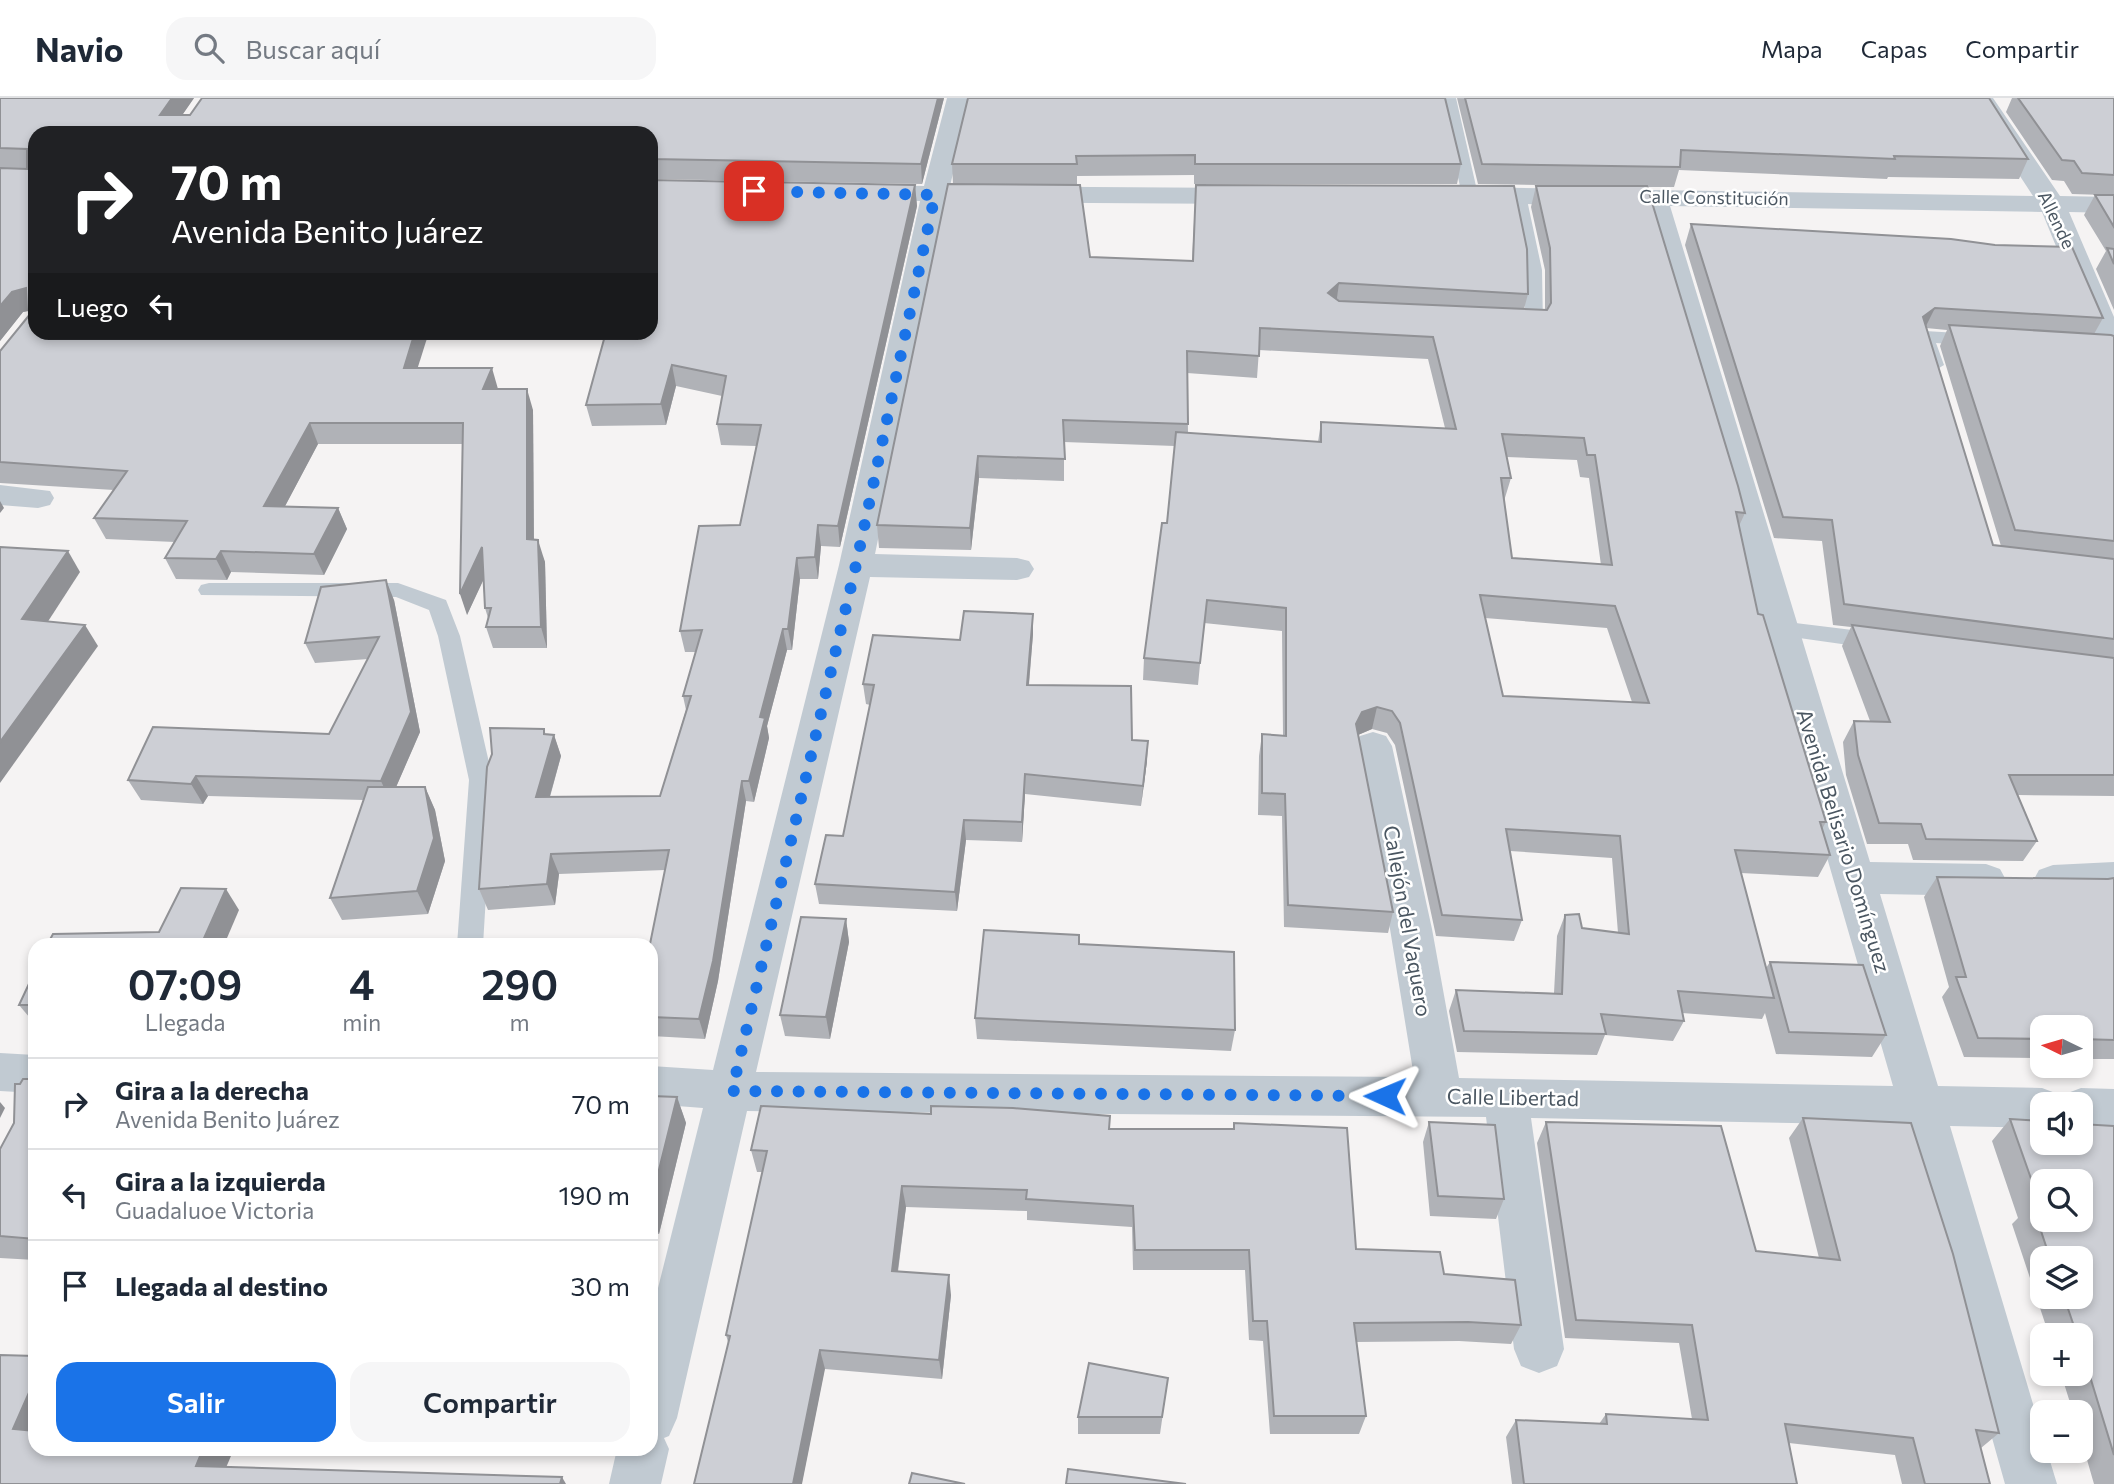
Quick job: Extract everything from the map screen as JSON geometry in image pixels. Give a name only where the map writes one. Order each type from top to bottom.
[{"type":"street","points":[[658,1390],[732,1091],[856,565],[935,195],[959,98]]},
{"type":"street","points":[[1982,100],[2011,102]]},
{"type":"street","name":"Allende","points":[[1982,100],[2052,204],[2104,348]]},
{"type":"street","points":[[841,193],[1275,196]]},
{"type":"street","name":"Calle Constitución","points":[[1442,195],[2114,205]]},
{"type":"street","name":"Avenida Belisario Domínguez","points":[[1654,198],[1748,508],[1779,629],[1855,878],[2031,1484]]},
{"type":"street","points":[[0,495],[38,498]]},
{"type":"street","points":[[856,565],[1017,569]]},
{"type":"street","name":"Callejón del Vaquero","points":[[1373,746],[1411,929],[1440,1097]]},
{"type":"street","points":[[1855,878],[2092,881],[2114,878]]},
{"type":"street","points":[[0,1072],[28,1092]]},
{"type":"street","name":"Calle Libertad","points":[[658,1086],[732,1091],[1440,1097],[2030,1108]]},
{"type":"street","points":[[1506,1099],[1539,1349]]},
{"type":"street","points":[[2093,1108],[2114,1109]]},
{"type":"street","points":[[635,1484],[641,1456]]},
{"type":"lane","points":[[1448,98],[1470,195]]},
{"type":"lane","points":[[1495,323],[1534,325],[1533,270],[1518,195]]},
{"type":"lane","points":[[1941,389],[1926,337],[1992,341]]},
{"type":"lane","points":[[209,590],[398,590],[438,605],[449,636],[481,780],[470,938]]},
{"type":"lane","points":[[1779,629],[1899,644]]},
{"type":"building","points":[[0,98],[172,98],[160,115],[190,115],[202,98],[938,98],[921,164],[658,159],[658,126],[28,126],[28,310],[26,288],[12,292],[0,306],[0,168],[27,169],[27,149],[0,148]]},
{"type":"building","points":[[968,98],[1445,98],[1461,164],[1195,164],[1195,155],[1076,156],[1077,164],[952,164]]},
{"type":"building","points":[[1465,98],[1989,98],[2028,159],[1894,156],[1895,159],[1681,150],[1680,167],[1482,164]]},
{"type":"building","points":[[2018,98],[2114,98],[2114,175],[2082,173],[2074,161],[2062,160]]},
{"type":"building","points":[[658,180],[915,185],[838,526],[818,525],[815,557],[797,558],[788,629],[783,629],[760,717],[765,718],[749,781],[742,781],[713,961],[699,1019],[658,1017],[658,938],[651,938],[669,850],[551,854],[547,884],[479,889],[487,767],[492,754],[490,728],[544,729],[544,734],[554,735],[536,797],[660,796],[691,696],[683,696],[702,630],[680,631],[699,526],[740,525],[761,425],[717,424],[726,376],[672,365],[661,404],[586,405],[604,340],[658,340]]},
{"type":"building","points":[[948,184],[1080,185],[1090,257],[1193,261],[1196,185],[1514,186],[1527,249],[1528,294],[1339,283],[1328,293],[1339,301],[1547,310],[1551,303],[1550,248],[1536,186],[1647,186],[1738,486],[1745,513],[1736,512],[1758,614],[1763,615],[1826,822],[1820,822],[1830,855],[1735,850],[1774,998],[1678,991],[1684,1021],[1601,1014],[1606,1034],[1464,1031],[1456,990],[1562,994],[1565,915],[1579,914],[1582,928],[1629,934],[1620,836],[1506,829],[1522,920],[1442,915],[1400,723],[1392,711],[1377,707],[1362,712],[1356,724],[1393,912],[1288,905],[1285,794],[1262,793],[1262,734],[1286,736],[1286,608],[1207,600],[1200,663],[1144,658],[1162,523],[1167,523],[1176,432],[1321,442],[1321,422],[1456,429],[1433,337],[1260,328],[1259,356],[1187,351],[1188,424],[1063,420],[1065,459],[978,456],[970,528],[877,525]],"holes":[[[1502,434],[1584,438],[1587,455],[1595,455],[1612,565],[1512,558],[1501,478],[1511,478]],[[1480,595],[1615,606],[1649,703],[1503,696]]]},
{"type":"building","points":[[2095,195],[2114,195],[2114,227]]},
{"type":"building","points":[[1691,224],[1951,239],[1995,245],[2072,247],[2103,318],[1935,308],[1923,317],[1993,545],[2114,559],[2114,639],[1844,604],[1832,520],[1783,517]]},
{"type":"building","points":[[2107,248],[2114,249],[2114,264]]},
{"type":"building","points":[[28,317],[28,340],[413,340],[404,368],[492,368],[483,389],[527,389],[527,539],[538,540],[541,627],[486,627],[491,608],[485,608],[482,547],[460,594],[463,423],[310,423],[264,506],[338,508],[314,554],[221,551],[216,559],[165,558],[187,521],[94,518],[127,471],[0,462],[0,351]]},
{"type":"building","points":[[1949,325],[2114,336],[2114,541],[2015,530]]},
{"type":"building","points":[[0,547],[68,551],[22,619],[85,625],[0,742]]},
{"type":"building","points":[[386,580],[411,712],[381,781],[196,776],[191,784],[128,780],[153,727],[329,734],[379,637],[305,643],[321,587]]},
{"type":"building","points":[[964,611],[1033,614],[1027,685],[1131,686],[1132,740],[1148,741],[1143,786],[1025,774],[1022,822],[964,820],[955,892],[815,884],[826,835],[843,836],[874,685],[863,684],[873,635],[960,640]]},
{"type":"building","points":[[1852,625],[2114,658],[2114,775],[2009,775],[2037,841],[1926,839],[1921,824],[1879,823],[1858,755],[1854,721],[1890,722]]},
{"type":"building","points":[[368,787],[425,787],[434,838],[417,891],[330,898]]},
{"type":"building","points":[[1937,877],[2114,878],[2114,1040],[2093,1039],[2093,1015],[2030,1015],[2030,1039],[1978,1038],[1956,977],[1966,977]]},
{"type":"building","points":[[181,888],[226,889],[204,938],[51,938],[53,934],[159,932]]},
{"type":"building","points":[[801,917],[846,919],[826,1017],[780,1015]]},
{"type":"building","points":[[984,930],[1079,935],[1079,944],[1234,952],[1235,1030],[975,1018]]},
{"type":"building","points":[[1770,962],[1863,965],[1886,1035],[1789,1032]]},
{"type":"building","points":[[28,986],[28,1005],[19,1005]]},
{"type":"building","points":[[23,1079],[28,1079],[28,1238],[0,1236],[0,1149],[14,1123],[15,1084],[20,1084]]},
{"type":"building","points":[[658,1096],[677,1097],[658,1174]]},
{"type":"building","points":[[761,1106],[931,1114],[931,1106],[1013,1108],[1110,1116],[1109,1129],[1234,1129],[1234,1123],[1347,1128],[1356,1249],[1440,1252],[1444,1274],[1515,1280],[1521,1325],[1468,1322],[1354,1323],[1366,1416],[1274,1416],[1267,1321],[1253,1321],[1249,1250],[1135,1250],[1133,1206],[1026,1199],[1027,1190],[902,1186],[892,1271],[949,1275],[939,1360],[820,1350],[793,1484],[694,1484],[730,1336],[726,1335],[767,1151],[751,1150]]},
{"type":"building","points":[[1803,1118],[1911,1123],[1953,1254],[1999,1433],[1976,1430],[1990,1484],[1925,1484],[1913,1438],[1785,1424],[1797,1484],[1524,1484],[1516,1420],[1607,1424],[1606,1414],[1708,1420],[1692,1325],[1576,1320],[1546,1122],[1721,1126],[1756,1251],[1840,1260]]},
{"type":"building","points":[[2010,1119],[2030,1120],[2030,1155],[2093,1155],[2093,1125],[2114,1126],[2114,1455],[2093,1386],[2093,1323],[2073,1323],[2068,1309],[2093,1309],[2093,1246],[2046,1246],[2041,1232],[2093,1232],[2093,1169],[2030,1169],[2030,1176]]},
{"type":"building","points":[[1429,1122],[1495,1125],[1504,1199],[1438,1196]]},
{"type":"building","points":[[0,1355],[28,1356],[28,1395],[13,1429],[28,1430],[28,1456],[200,1456],[196,1466],[562,1477],[560,1484],[0,1484]]},
{"type":"building","points":[[1089,1363],[1168,1378],[1162,1417],[1078,1417]]},
{"type":"building","points":[[1068,1469],[1186,1484],[1066,1484]]},
{"type":"building","points":[[912,1473],[965,1484],[909,1484]]},
{"type":"route","points":[[754,191],[935,195],[856,565],[732,1091],[1385,1096]]}]
